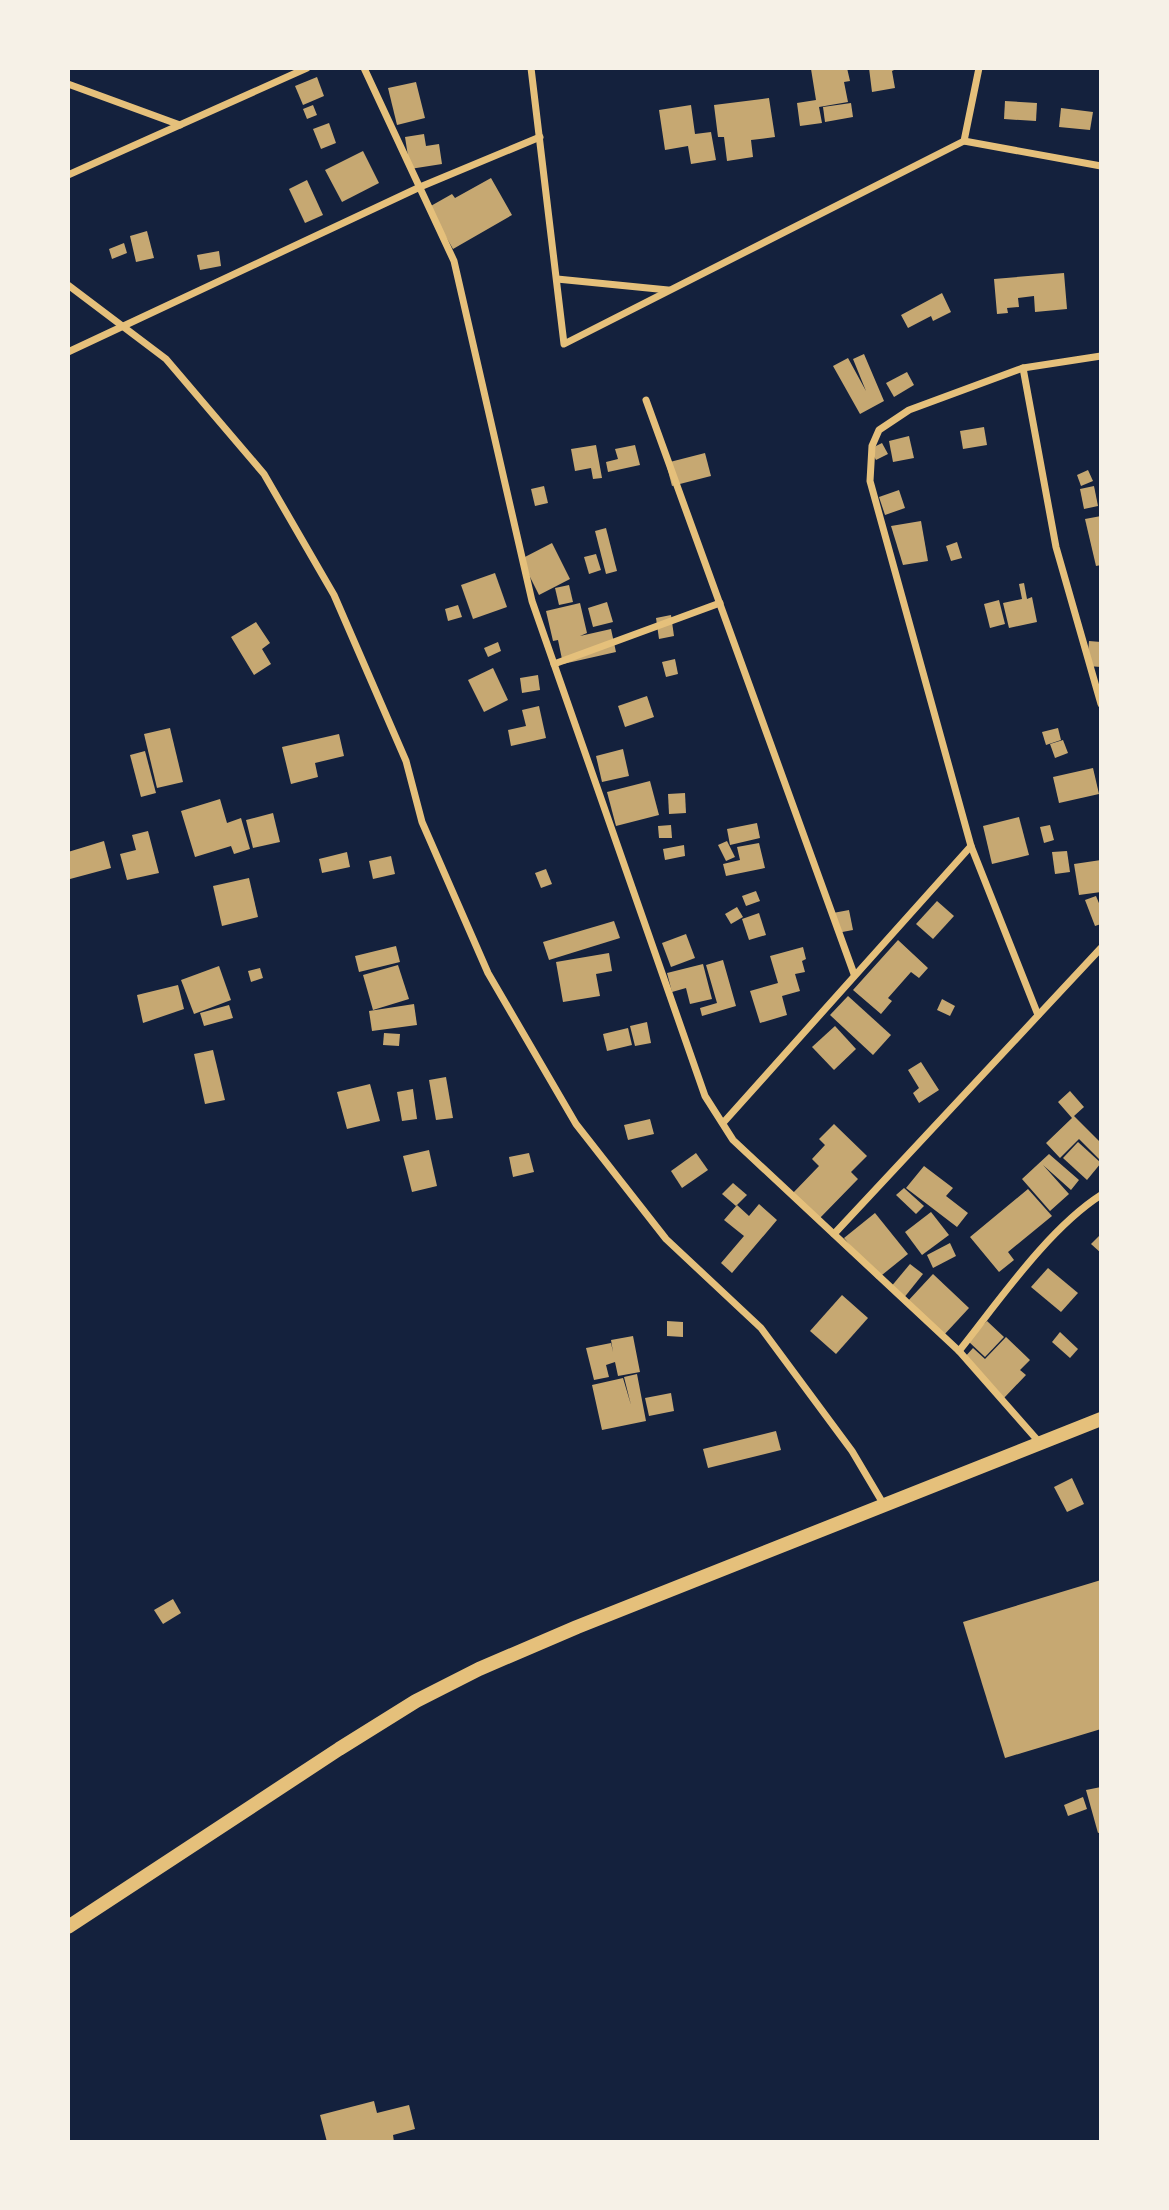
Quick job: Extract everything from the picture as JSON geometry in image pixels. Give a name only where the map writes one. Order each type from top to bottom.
[{"type":"main road","points":[[68,1927],[416,1701],[479,1669],[577,1627],[1101,1419]]},
{"type":"street","points":[[68,175],[307,68]]},
{"type":"street","points":[[364,68],[454,261],[533,601],[705,1096],[733,1140],[959,1351],[1040,1443]]},
{"type":"street","points":[[531,68],[564,344],[964,141],[1101,166]]},
{"type":"street","points":[[964,141],[979,68]]},
{"type":"street","points":[[68,84],[180,125]]},
{"type":"street","points":[[68,352],[420,187],[540,137]]},
{"type":"street","points":[[557,279],[670,290]]},
{"type":"street","points":[[68,285],[166,359],[264,474],[334,595],[406,761],[422,821],[488,973],[576,1124],[666,1239],[761,1328],[852,1451],[884,1505]]},
{"type":"street","points":[[1038,1015],[971,846],[870,481],[872,446],[879,430],[909,410],[1023,368],[1101,356]]},
{"type":"street","points":[[1023,368],[1056,547],[1101,705]]},
{"type":"street","points":[[646,400],[854,974]]},
{"type":"street","points":[[554,664],[720,603]]},
{"type":"street","points":[[723,1123],[971,846]]},
{"type":"street","points":[[834,1234],[1101,948]]},
{"type":"street","points":[[959,1351],[1028,1264],[1088,1203],[1101,1195]]},
{"type":"building","points":[[847,68],[850,81],[844,82],[848,102],[819,107],[822,123],[800,126],[797,103],[816,100],[811,69]]},
{"type":"building","points":[[869,68],[898,68],[892,71],[895,88],[872,92]]},
{"type":"building","points":[[317,77],[324,96],[303,105],[295,86]]},
{"type":"building","points":[[416,82],[425,118],[397,125],[388,88]]},
{"type":"building","points":[[769,98],[775,137],[751,140],[753,157],[727,161],[724,137],[718,137],[714,105]]},
{"type":"building","points":[[1005,101],[1037,103],[1036,121],[1004,119]]},
{"type":"building","points":[[851,103],[853,117],[825,122],[823,107]]},
{"type":"building","points":[[313,105],[317,115],[307,119],[303,109]]},
{"type":"building","points":[[691,105],[695,134],[711,132],[716,160],[691,164],[688,146],[665,150],[659,110]]},
{"type":"building","points":[[1061,108],[1093,112],[1090,130],[1059,127]]},
{"type":"building","points":[[329,123],[336,143],[321,149],[313,129]]},
{"type":"building","points":[[424,134],[426,146],[439,144],[442,164],[410,169],[405,137]]},
{"type":"building","points":[[363,151],[379,183],[342,202],[325,170]]},
{"type":"building","points":[[491,178],[512,215],[453,249],[429,207],[452,194],[455,198]]},
{"type":"building","points":[[307,180],[323,215],[305,223],[289,189]]},
{"type":"building","points":[[147,231],[154,258],[136,262],[130,236]]},
{"type":"building","points":[[124,243],[127,253],[112,259],[109,249]]},
{"type":"building","points":[[219,251],[221,266],[200,270],[197,255]]},
{"type":"building","points":[[1064,273],[1067,309],[1035,312],[1034,296],[1018,298],[1019,307],[1007,308],[1008,313],[997,314],[994,279]]},
{"type":"building","points":[[942,293],[951,312],[933,321],[931,316],[908,328],[901,315]]},
{"type":"building","points":[[864,354],[884,401],[860,414],[833,366],[848,358],[866,391],[853,359]]},
{"type":"building","points":[[907,372],[914,385],[894,397],[886,383]]},
{"type":"building","points":[[984,427],[987,445],[963,449],[960,431]]},
{"type":"building","points":[[909,436],[914,458],[893,462],[889,441]]},
{"type":"building","points":[[882,443],[888,454],[876,460],[870,449]]},
{"type":"building","points":[[596,445],[602,478],[593,479],[591,468],[575,471],[571,449]]},
{"type":"building","points":[[635,445],[640,465],[608,472],[606,462],[618,459],[615,449]]},
{"type":"building","points":[[705,453],[711,476],[672,486],[666,463]]},
{"type":"building","points":[[1088,470],[1093,481],[1081,486],[1077,475]]},
{"type":"building","points":[[544,486],[548,503],[535,506],[531,489]]},
{"type":"building","points":[[1094,486],[1098,506],[1084,509],[1080,489]]},
{"type":"building","points":[[899,490],[905,508],[885,515],[879,497]]},
{"type":"building","points":[[1101,516],[1101,565],[1096,566],[1085,519]]},
{"type":"building","points":[[921,521],[928,561],[903,565],[891,526]]},
{"type":"building","points":[[606,528],[617,571],[606,574],[595,531]]},
{"type":"building","points":[[957,542],[962,558],[951,561],[946,546]]},
{"type":"building","points":[[552,543],[570,579],[539,595],[521,559]]},
{"type":"building","points":[[596,554],[601,570],[589,574],[584,557]]},
{"type":"building","points":[[495,573],[507,607],[473,619],[461,585]]},
{"type":"building","points":[[1024,583],[1027,599],[1032,597],[1037,622],[1009,628],[1003,603],[1022,599],[1019,584]]},
{"type":"building","points":[[569,585],[573,602],[559,605],[555,588]]},
{"type":"building","points":[[999,600],[1005,624],[990,628],[984,604]]},
{"type":"building","points":[[607,602],[613,622],[593,627],[588,608]]},
{"type":"building","points":[[580,603],[587,633],[580,636],[611,629],[616,652],[563,664],[558,640],[553,641],[546,611]]},
{"type":"building","points":[[458,605],[462,617],[448,621],[445,609]]},
{"type":"building","points":[[671,615],[674,636],[659,639],[656,618]]},
{"type":"building","points":[[256,622],[270,643],[262,649],[271,664],[254,675],[231,637]]},
{"type":"building","points":[[1089,641],[1101,642],[1101,667],[1087,666]]},
{"type":"building","points":[[498,642],[501,651],[488,657],[484,648]]},
{"type":"building","points":[[675,659],[678,674],[666,677],[662,662]]},
{"type":"building","points":[[493,668],[508,700],[484,712],[468,680]]},
{"type":"building","points":[[538,675],[540,690],[522,693],[520,678]]},
{"type":"building","points":[[647,696],[654,717],[625,727],[618,706]]},
{"type":"building","points":[[539,706],[546,738],[511,746],[508,730],[526,726],[522,710]]},
{"type":"building","points":[[170,728],[183,782],[157,788],[144,734]]},
{"type":"building","points":[[1058,728],[1061,740],[1046,745],[1042,732]]},
{"type":"building","points":[[339,734],[344,756],[315,763],[318,777],[291,784],[282,747]]},
{"type":"building","points":[[1063,740],[1068,753],[1055,758],[1050,744]]},
{"type":"building","points":[[623,749],[629,776],[602,782],[596,756]]},
{"type":"building","points":[[145,751],[156,793],[141,797],[130,755]]},
{"type":"building","points":[[1093,768],[1099,794],[1059,803],[1053,777]]},
{"type":"building","points":[[650,781],[659,815],[616,826],[607,792]]},
{"type":"building","points":[[685,793],[686,813],[669,814],[668,794]]},
{"type":"building","points":[[220,799],[227,823],[241,818],[250,849],[234,854],[231,846],[195,857],[181,811]]},
{"type":"building","points":[[273,813],[280,842],[253,848],[246,820]]},
{"type":"building","points":[[1019,817],[1029,855],[992,864],[983,826]]},
{"type":"building","points":[[757,823],[760,838],[730,845],[727,829]]},
{"type":"building","points":[[671,825],[672,838],[659,838],[658,826]]},
{"type":"building","points":[[1050,825],[1054,840],[1044,843],[1040,827]]},
{"type":"building","points":[[148,831],[159,873],[127,880],[120,854],[136,850],[132,835]]},
{"type":"building","points":[[104,841],[111,868],[70,879],[68,852]]},
{"type":"building","points":[[727,841],[735,857],[726,861],[718,845]]},
{"type":"building","points":[[759,843],[765,868],[726,876],[723,864],[740,860],[737,847]]},
{"type":"building","points":[[684,845],[685,856],[665,860],[663,849]]},
{"type":"building","points":[[1067,851],[1070,872],[1055,874],[1052,852]]},
{"type":"building","points":[[347,852],[350,867],[322,873],[319,859]]},
{"type":"building","points":[[391,856],[395,874],[373,879],[369,861]]},
{"type":"building","points":[[1101,860],[1101,892],[1079,895],[1074,864]]},
{"type":"building","points":[[546,869],[552,884],[541,888],[535,873]]},
{"type":"building","points":[[249,878],[258,917],[222,926],[213,886]]},
{"type":"building","points":[[756,891],[760,901],[746,906],[742,896]]},
{"type":"building","points":[[1096,896],[1101,908],[1101,924],[1095,926],[1085,900]]},
{"type":"building","points":[[937,901],[954,916],[933,939],[916,924]]},
{"type":"building","points":[[737,907],[743,917],[731,924],[725,914]]},
{"type":"building","points":[[849,910],[853,930],[837,933],[833,913]]},
{"type":"building","points":[[759,913],[766,935],[749,940],[742,919]]},
{"type":"building","points":[[614,921],[620,938],[549,960],[543,942]]},
{"type":"building","points":[[686,934],[695,958],[671,967],[662,943]]},
{"type":"building","points":[[898,940],[928,968],[919,978],[911,972],[888,998],[892,1001],[881,1014],[853,990]]},
{"type":"building","points":[[396,946],[400,962],[359,972],[355,956]]},
{"type":"building","points":[[803,947],[806,959],[802,961],[805,972],[795,974],[800,991],[782,996],[787,1015],[760,1023],[750,991],[778,983],[770,956]]},
{"type":"building","points":[[609,953],[612,971],[596,974],[600,996],[563,1002],[556,962]]},
{"type":"building","points":[[723,960],[736,1006],[702,1016],[700,1008],[717,1003],[706,965]]},
{"type":"building","points":[[703,964],[712,999],[690,1004],[686,988],[672,992],[667,973]]},
{"type":"building","points":[[398,965],[409,999],[373,1010],[363,975]]},
{"type":"building","points":[[219,966],[231,1000],[194,1014],[181,980]]},
{"type":"building","points":[[260,968],[263,978],[251,982],[248,971]]},
{"type":"building","points":[[178,985],[184,1009],[143,1023],[137,995]]},
{"type":"building","points":[[848,996],[891,1035],[873,1055],[830,1015]]},
{"type":"building","points":[[942,999],[955,1006],[950,1016],[937,1010]]},
{"type":"building","points":[[414,1004],[417,1025],[372,1031],[369,1011]]},
{"type":"building","points":[[229,1005],[233,1018],[204,1026],[200,1013]]},
{"type":"building","points":[[647,1022],[651,1043],[635,1046],[630,1026]]},
{"type":"building","points":[[835,1026],[856,1049],[834,1070],[812,1047]]},
{"type":"building","points":[[628,1028],[632,1045],[607,1051],[603,1034]]},
{"type":"building","points":[[384,1033],[400,1034],[399,1046],[383,1045]]},
{"type":"building","points":[[213,1050],[225,1100],[205,1104],[194,1054]]},
{"type":"building","points":[[921,1062],[939,1090],[919,1103],[913,1093],[919,1088],[908,1070]]},
{"type":"building","points":[[446,1077],[453,1118],[436,1120],[429,1080]]},
{"type":"building","points":[[370,1084],[380,1121],[347,1129],[337,1092]]},
{"type":"building","points":[[413,1089],[417,1119],[402,1121],[397,1092]]},
{"type":"building","points":[[1070,1091],[1084,1107],[1074,1116],[1101,1143],[1101,1161],[1079,1139],[1060,1158],[1046,1143],[1072,1118],[1058,1102]]},
{"type":"building","points":[[650,1119],[654,1134],[628,1140],[624,1125]]},
{"type":"building","points":[[834,1124],[867,1156],[851,1172],[858,1179],[818,1220],[792,1194],[819,1166],[812,1159],[825,1145],[819,1139]]},
{"type":"building","points":[[1078,1142],[1101,1163],[1087,1180],[1063,1158]]},
{"type":"building","points":[[429,1150],[437,1186],[412,1192],[403,1156]]},
{"type":"building","points":[[529,1153],[534,1172],[513,1177],[509,1157]]},
{"type":"building","points":[[696,1153],[708,1170],[682,1188],[671,1171]]},
{"type":"building","points":[[1049,1154],[1079,1180],[1071,1190],[1043,1165],[1069,1194],[1050,1211],[1022,1179]]},
{"type":"building","points":[[924,1166],[953,1188],[946,1196],[968,1213],[957,1227],[906,1188]]},
{"type":"building","points":[[733,1183],[747,1195],[736,1206],[722,1194]]},
{"type":"building","points":[[904,1188],[924,1206],[916,1214],[896,1195]]},
{"type":"building","points":[[1028,1189],[1052,1216],[1008,1252],[1014,1260],[999,1272],[970,1237]]},
{"type":"building","points":[[759,1204],[777,1220],[732,1273],[721,1263],[744,1236],[724,1220],[737,1205],[749,1216]]},
{"type":"building","points":[[931,1212],[949,1235],[922,1255],[905,1232]]},
{"type":"building","points":[[875,1213],[908,1254],[877,1279],[844,1238]]},
{"type":"building","points":[[1101,1234],[1101,1253],[1091,1244]]},
{"type":"building","points":[[950,1243],[956,1256],[933,1268],[927,1255]]},
{"type":"building","points":[[910,1264],[923,1274],[903,1299],[890,1288]]},
{"type":"building","points":[[1048,1268],[1078,1293],[1061,1312],[1031,1287]]},
{"type":"building","points":[[933,1274],[969,1308],[943,1336],[907,1302]]},
{"type":"building","points":[[842,1295],[868,1318],[836,1354],[810,1331]]},
{"type":"building","points":[[667,1321],[683,1322],[683,1337],[667,1336]]},
{"type":"building","points":[[987,1321],[1004,1337],[985,1357],[968,1341]]},
{"type":"building","points":[[1060,1332],[1078,1349],[1070,1358],[1052,1342]]},
{"type":"building","points":[[633,1336],[640,1372],[618,1376],[615,1362],[606,1365],[609,1377],[594,1380],[586,1348],[611,1343],[613,1352],[611,1340]]},
{"type":"building","points":[[1006,1337],[1030,1360],[1020,1370],[1026,1375],[1004,1398],[964,1358],[973,1348],[985,1359]]},
{"type":"building","points":[[637,1374],[646,1421],[602,1430],[592,1385],[623,1378],[631,1405],[624,1377]]},
{"type":"building","points":[[671,1393],[674,1411],[649,1416],[645,1398]]},
{"type":"building","points":[[776,1431],[781,1450],[708,1468],[703,1449]]},
{"type":"building","points":[[1072,1478],[1084,1504],[1067,1512],[1054,1487]]},
{"type":"building","points":[[1101,1580],[1101,1729],[1005,1758],[963,1622]]},
{"type":"building","points":[[173,1599],[181,1613],[163,1624],[154,1610]]},
{"type":"building","points":[[1101,1787],[1101,1832],[1098,1833],[1086,1790]]},
{"type":"building","points":[[1083,1797],[1087,1809],[1068,1816],[1064,1805]]},
{"type":"building","points":[[374,2101],[377,2113],[409,2105],[415,2129],[393,2135],[394,2142],[327,2142],[320,2115]]}]
